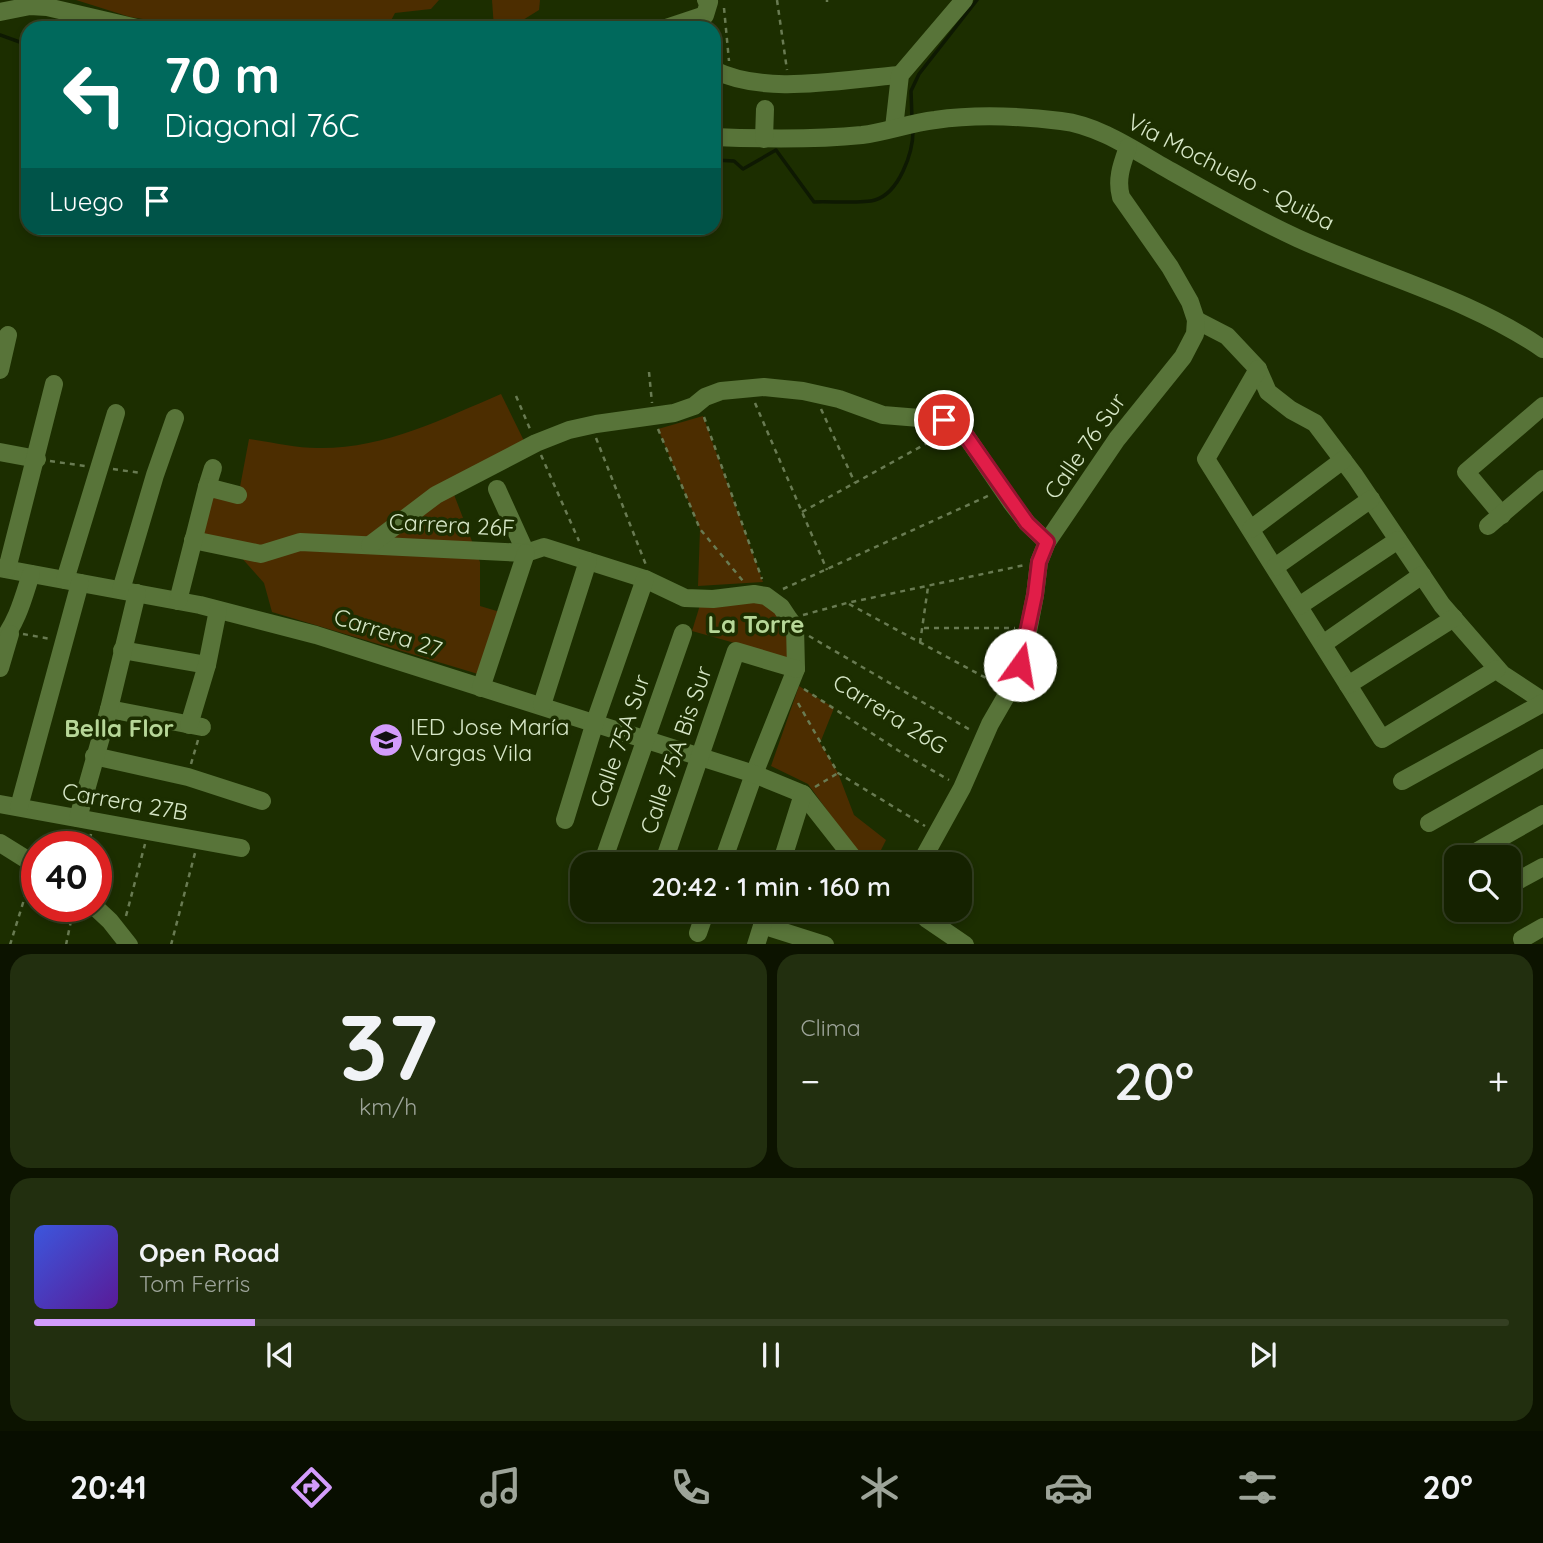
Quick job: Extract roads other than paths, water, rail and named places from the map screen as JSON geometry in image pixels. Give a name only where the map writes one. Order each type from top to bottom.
[{"type":"street","points":[[687,21],[705,15],[709,2],[706,0]]},
{"type":"street","points":[[722,74],[754,83],[789,84],[900,75],[964,0]]},
{"type":"street","points":[[0,12],[30,6],[47,7],[107,21]]},
{"type":"street","points":[[900,75],[906,126]]},
{"type":"street","points":[[764,139],[765,109]]},
{"type":"street","name":"Vía Mochuelo - Quiba","points":[[721,137],[764,139],[865,135],[976,116],[1063,121],[1090,128],[1297,238],[1404,280],[1495,321],[1543,349]]},
{"type":"street","points":[[1128,147],[1120,171],[1118,186],[1121,197],[1170,267],[1190,302],[1196,320],[1227,336],[1258,369],[1268,392],[1291,410],[1315,423],[1454,618],[1502,674],[1543,702],[1402,781]]},
{"type":"street","name":"Calle 76 Sur","points":[[926,852],[962,788],[984,738],[1016,679],[1029,628],[1039,562],[1047,542],[1117,439],[1183,357],[1195,334],[1196,320]]},
{"type":"street","points":[[0,370],[8,335]]},
{"type":"street","points":[[1258,369],[1206,459],[1382,739],[1497,669]]},
{"type":"street","points":[[4,569],[37,459],[54,384]]},
{"type":"street","points":[[370,545],[436,495],[536,443],[591,425],[674,413],[721,391],[764,387],[839,399],[883,415],[951,424],[966,436],[1027,523],[1047,542]]},
{"type":"street","points":[[1540,487],[1495,520],[1466,472],[1543,406]]},
{"type":"street","points":[[19,807],[65,641],[73,581],[116,413]]},
{"type":"street","points":[[78,818],[122,650],[129,592],[155,475],[175,418]]},
{"type":"street","points":[[0,452],[37,459]]},
{"type":"street","points":[[1251,529],[1343,460]]},
{"type":"street","points":[[178,601],[214,468]]},
{"type":"street","points":[[207,486],[238,495]]},
{"type":"street","points":[[481,688],[526,553],[498,489]]},
{"type":"street","points":[[1275,567],[1371,499]]},
{"type":"street","name":"Carrera 26F","points":[[193,540],[261,554],[300,542],[526,553],[544,547],[645,579],[685,598],[713,599],[777,609],[792,680]]},
{"type":"street","points":[[1299,606],[1398,540]]},
{"type":"street","points":[[541,705],[588,561]]},
{"type":"street","name":"Carrera 27","points":[[4,569],[178,601],[316,635],[595,722],[754,774],[803,794]]},
{"type":"street","points":[[0,668],[3,635],[31,574]]},
{"type":"street","points":[[1323,645],[1422,575]]},
{"type":"street","points":[[565,820],[595,722],[645,579]]},
{"type":"street","points":[[108,709],[195,726],[218,610]]},
{"type":"street","points":[[1348,685],[1454,618]]},
{"type":"street","name":"Calle 75A Sur","points":[[606,852],[683,633]]},
{"type":"street","points":[[122,650],[207,665]]},
{"type":"street","name":"Calle 75A Bis Sur","points":[[667,852],[736,651],[792,680]]},
{"type":"street","points":[[726,852],[792,680]]},
{"type":"street","points":[[94,755],[188,777],[262,801]]},
{"type":"street","points":[[1429,823],[1543,758]]},
{"type":"street","points":[[785,852],[803,794]]},
{"type":"street","points":[[803,794],[849,852]]},
{"type":"street","name":"Carrera 27B","points":[[0,804],[241,848]]},
{"type":"street","points":[[1488,845],[1543,814]]},
{"type":"street","points":[[0,843],[21,856]]},
{"type":"street","points":[[1521,879],[1543,867]]},
{"type":"street","points":[[109,922],[125,940]]},
{"type":"street","points":[[698,933],[702,922]]},
{"type":"street","points":[[756,944],[763,922]]},
{"type":"street","points":[[776,922],[825,944]]},
{"type":"street","points":[[932,922],[965,944]]},
{"type":"street","points":[[1522,939],[1543,927]]},
{"type":"waterway","points":[[912,119],[911,91],[919,74],[977,0]]},
{"type":"waterway","points":[[0,35],[21,42]]},
{"type":"waterway","points":[[721,160],[734,161],[743,169],[776,150],[814,202],[869,201],[884,196],[898,181],[907,161],[913,131]]},
{"type":"place","name":"IED Jose María Vargas Vila","points":[[386,740]]},
{"type":"district","name":"La Torre","points":[[756,625]]},
{"type":"district","name":"Bella Flor","points":[[119,729]]}]
